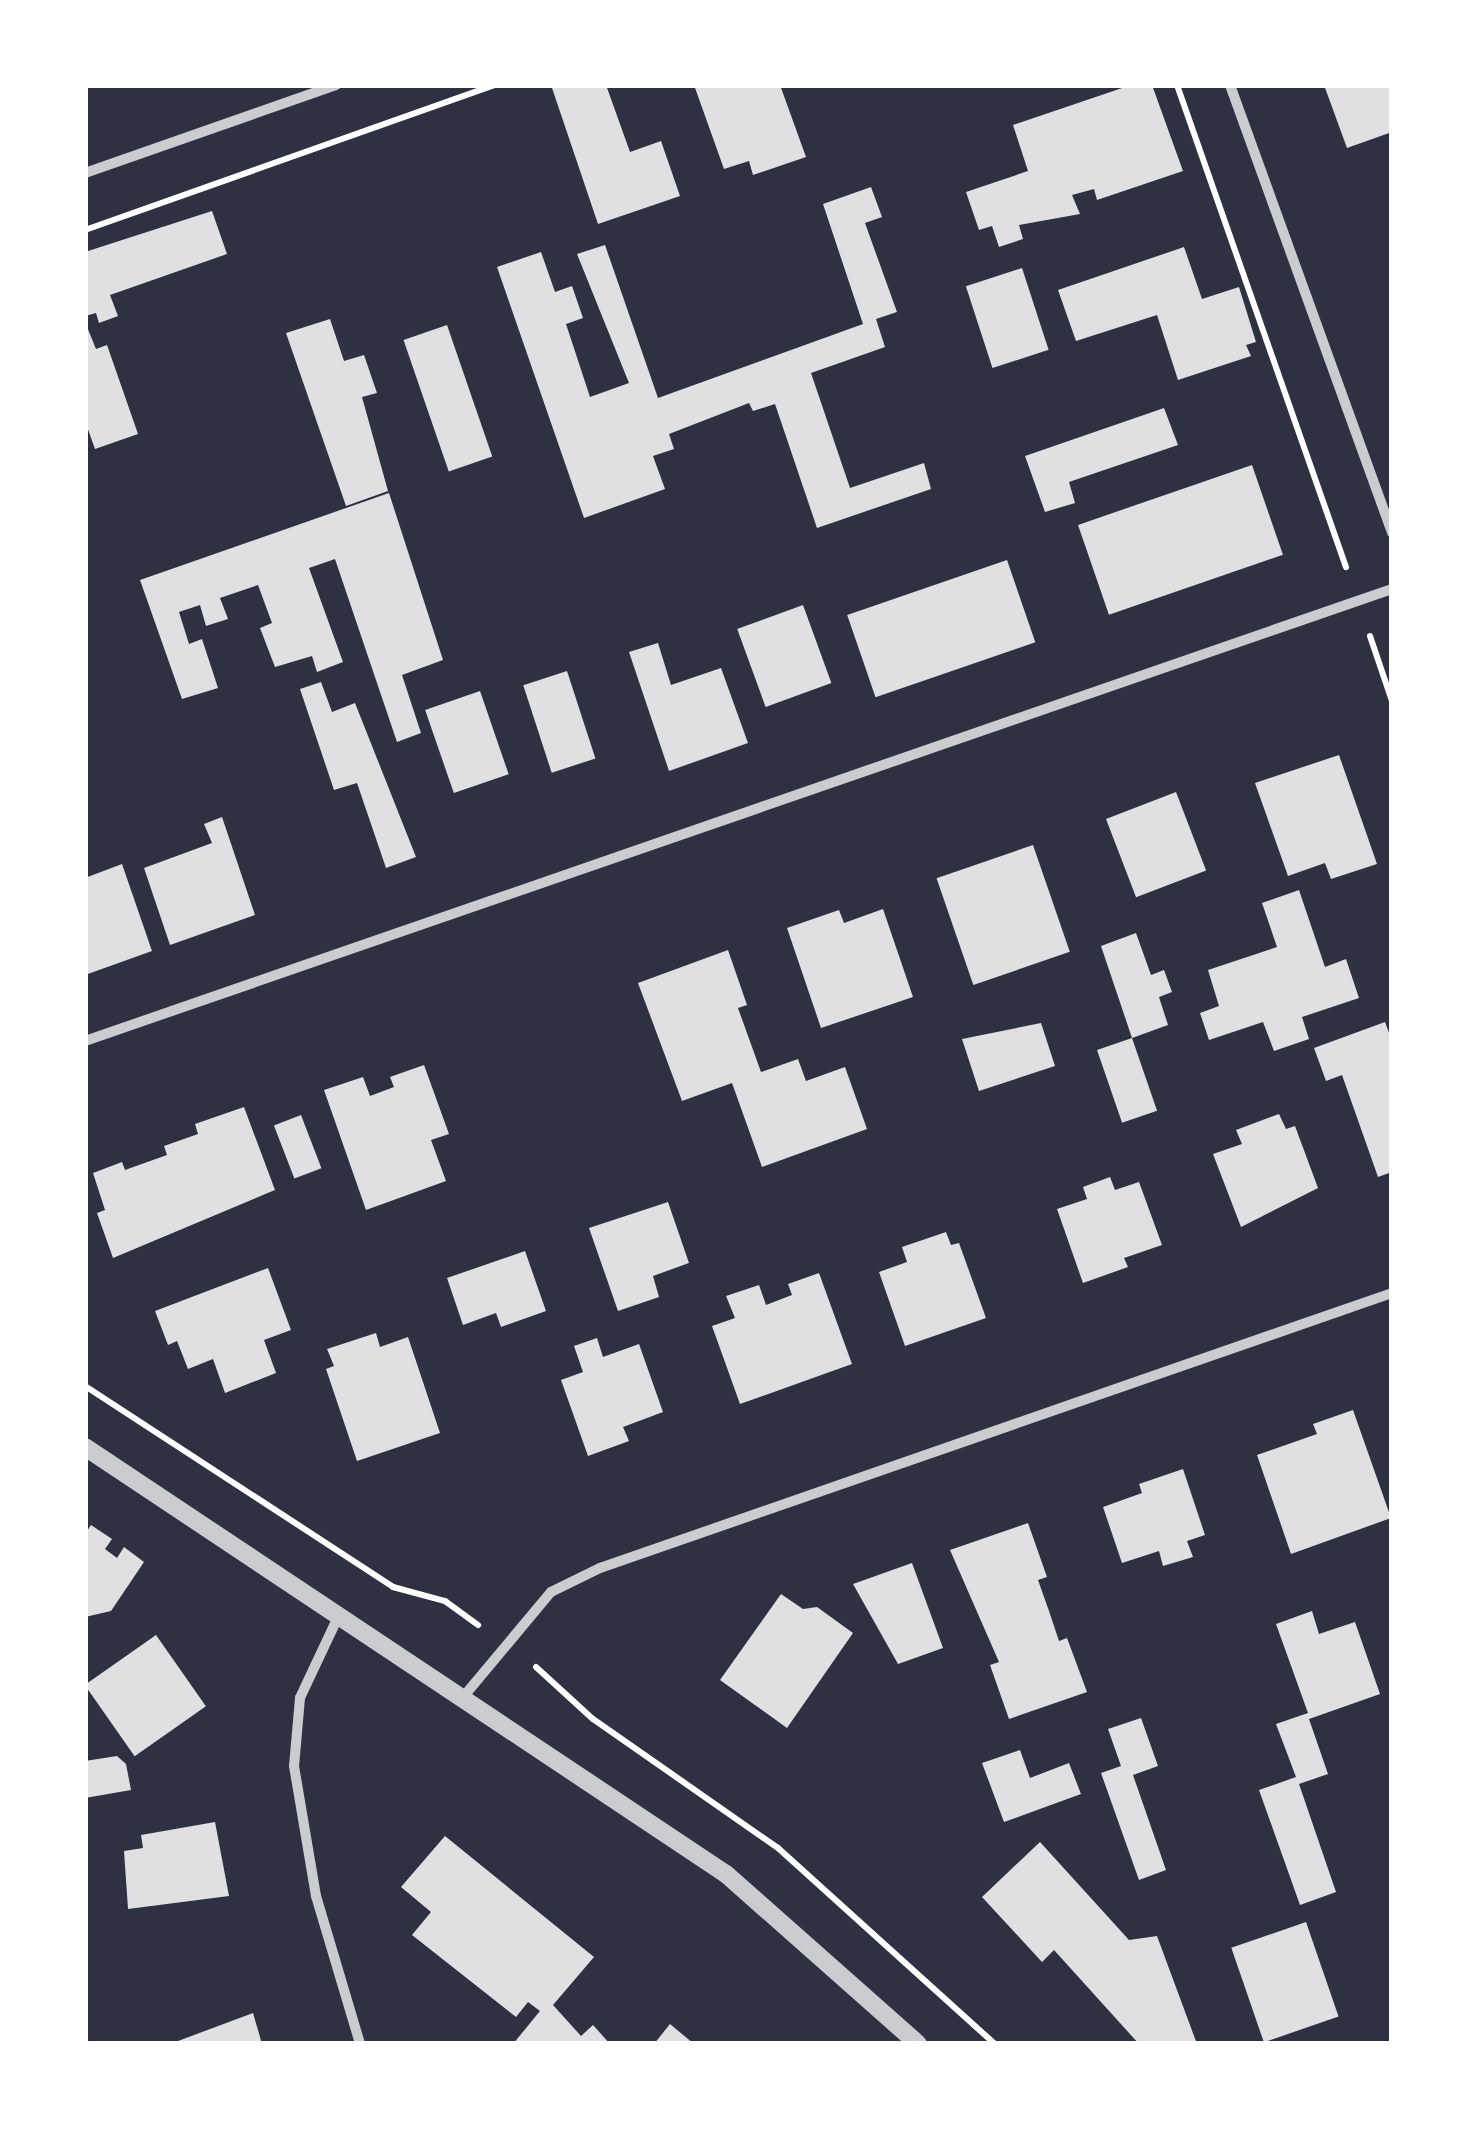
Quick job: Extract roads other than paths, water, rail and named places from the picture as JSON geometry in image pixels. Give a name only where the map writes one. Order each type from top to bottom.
[{"type":"street","points":[[85,173],[336,85]]},
{"type":"street","points":[[1230,85],[1392,532]]},
{"type":"street","points":[[85,1040],[1392,589]]},
{"type":"street","points":[[464,1696],[551,1592],[600,1568],[1392,1293]]},
{"type":"street","points":[[85,1447],[726,1874],[918,2044]]},
{"type":"street","points":[[339,1615],[300,1698],[294,1766],[316,1896],[360,2044]]}]
